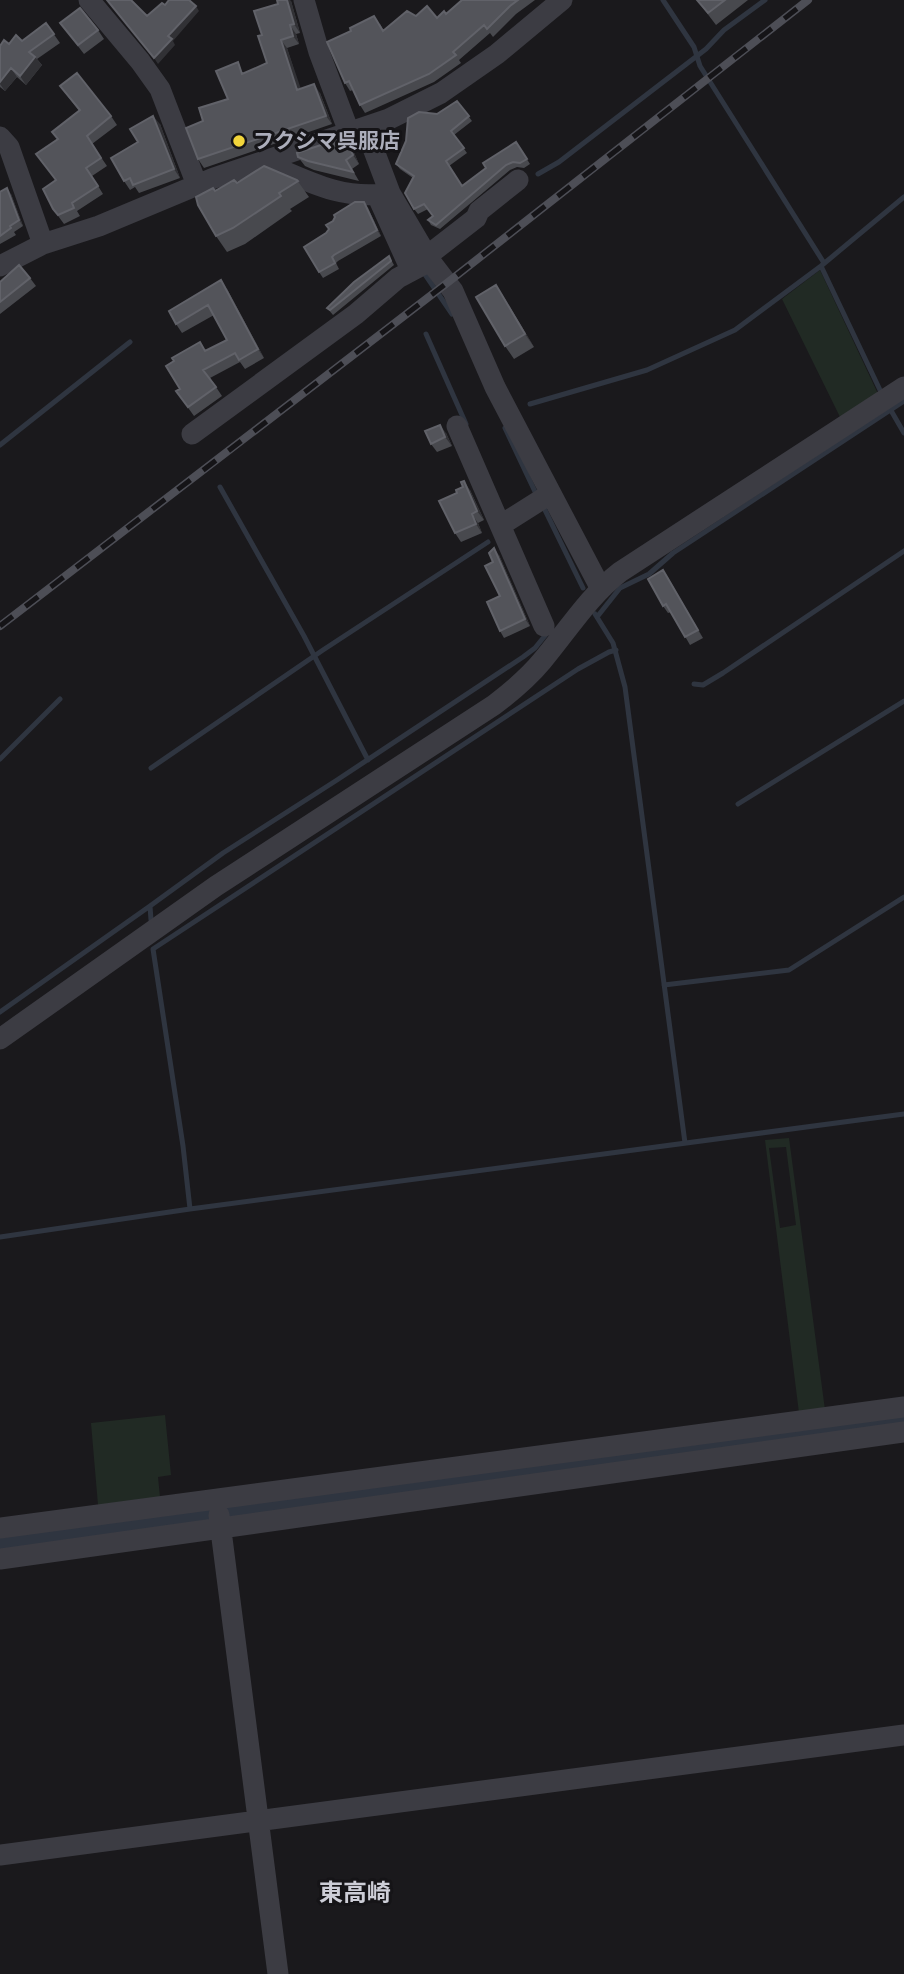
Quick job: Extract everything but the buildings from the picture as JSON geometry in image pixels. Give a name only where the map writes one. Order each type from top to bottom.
[{"type":"street","points":[[89,0],[160,89],[197,185]]},
{"type":"street","points":[[304,0],[319,52],[357,130],[383,194],[422,264],[453,290],[543,498],[600,587]]},
{"type":"street","points":[[0,265],[43,244],[99,226],[197,185],[388,119],[441,93],[497,54],[562,0]]},
{"type":"street","points":[[0,137],[9,147],[43,244]]},
{"type":"street","points":[[262,162],[331,191],[354,195],[383,194]]},
{"type":"street","points":[[192,434],[422,264],[517,180]]},
{"type":"street","points":[[0,1039],[216,886],[494,705],[542,662],[600,587],[904,387]]},
{"type":"street","points":[[457,426],[505,522],[544,626]]},
{"type":"street","points":[[505,522],[543,498]]},
{"type":"street","points":[[0,1559],[219,1513],[904,1407]]},
{"type":"street","points":[[0,1528],[420,1501],[904,1432]]},
{"type":"street","points":[[219,1513],[278,1974]]},
{"type":"street","points":[[0,1854],[257,1814],[904,1735]]},
{"type":"shaded area","points":[[820,270],[879,396],[841,419],[782,299]]},
{"type":"shaded area","points":[[789,1138],[825,1410],[799,1413],[765,1140]],"holes":[[[786,1147],[796,1225],[780,1228],[769,1148]]]},
{"type":"shaded area","points":[[165,1415],[171,1475],[158,1477],[160,1497],[98,1505],[91,1423]]},
{"type":"waterway","points":[[663,0],[694,47],[700,66],[824,263]]},
{"type":"waterway","points":[[538,174],[559,162],[765,0]]},
{"type":"waterway","points":[[530,404],[647,370],[735,330],[821,266],[904,197]]},
{"type":"waterway","points":[[821,266],[880,390]]},
{"type":"waterway","points":[[422,270],[452,314]]},
{"type":"waterway","points":[[426,334],[466,424]]},
{"type":"waterway","points":[[0,445],[130,342]]},
{"type":"waterway","points":[[597,617],[620,588],[649,574],[673,553],[904,401]]},
{"type":"waterway","points":[[889,407],[904,433]]},
{"type":"waterway","points":[[505,428],[538,498]]},
{"type":"waterway","points":[[220,487],[304,636],[368,760]]},
{"type":"waterway","points":[[543,506],[583,588]]},
{"type":"waterway","points":[[151,768],[323,650],[488,542]]},
{"type":"waterway","points":[[694,684],[703,685],[723,673],[904,551]]},
{"type":"waterway","points":[[595,614],[613,643],[625,687],[685,1143]]},
{"type":"waterway","points":[[151,920],[150,906],[223,853],[523,657],[535,648],[548,632]]},
{"type":"waterway","points":[[190,1209],[153,949],[578,669],[616,650]]},
{"type":"waterway","points":[[0,759],[60,699]]},
{"type":"waterway","points":[[738,804],[904,701]]},
{"type":"waterway","points":[[664,985],[789,970],[904,897]]},
{"type":"waterway","points":[[0,1012],[150,906]]},
{"type":"waterway","points":[[0,1237],[190,1209],[904,1114]]},
{"type":"waterway","points":[[0,1543],[904,1419]]},
{"type":"railway","points":[[0,626],[447,283],[808,0]]},
{"type":"place","name":"フクシマ呉服店","points":[[239,141]]},
{"type":"district","name":"東高崎","points":[[355,1893]]}]
